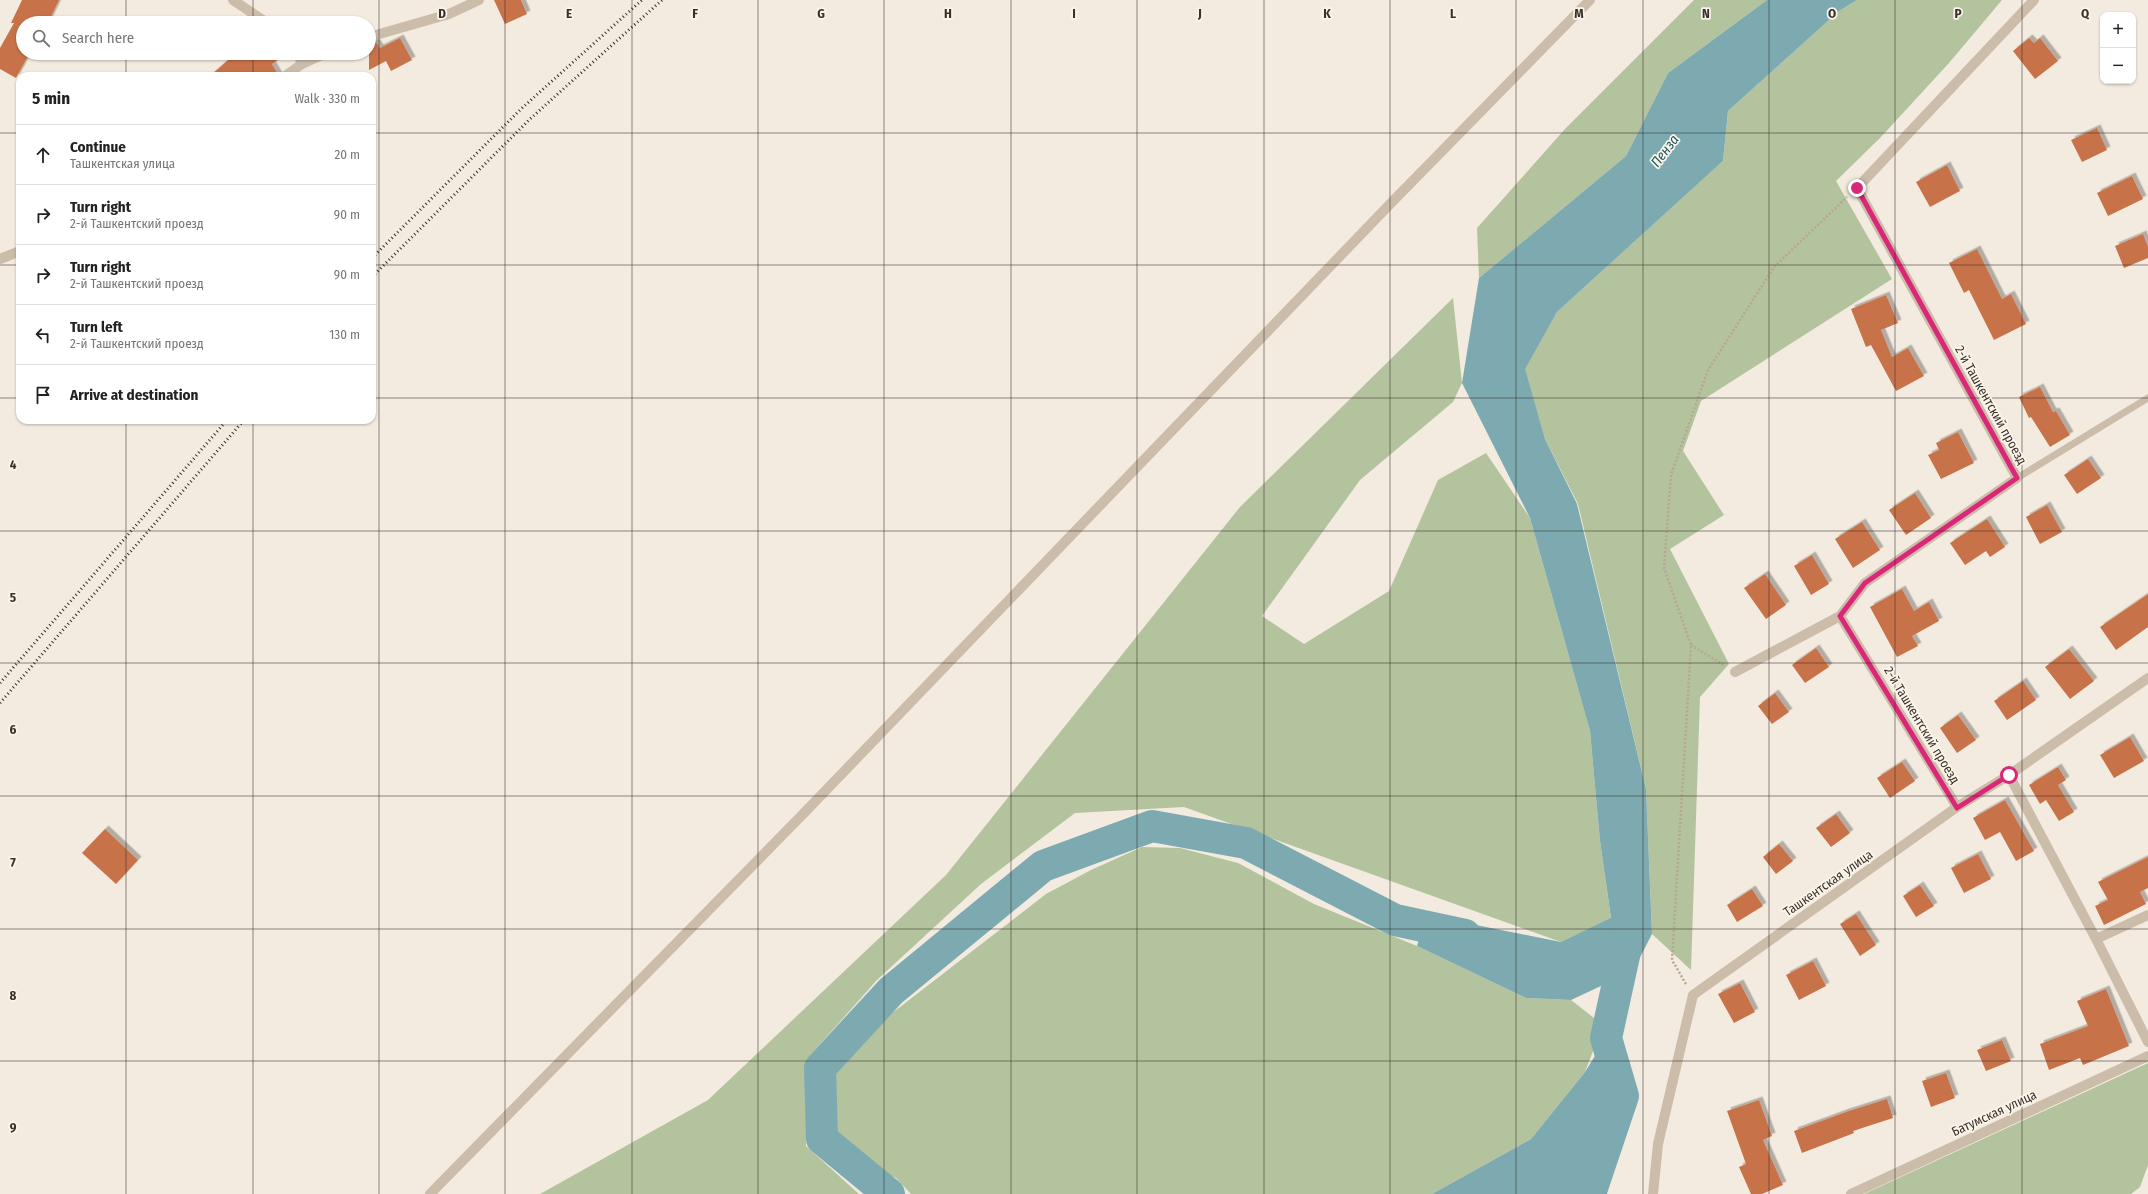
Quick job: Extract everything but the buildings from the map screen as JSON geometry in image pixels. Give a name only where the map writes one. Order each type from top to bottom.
[{"type":"street","points":[[233,0],[256,16]]},
{"type":"street","points":[[376,35],[449,14],[479,0]]},
{"type":"street","points":[[430,1194],[804,812],[1392,202],[1590,0]]},
{"type":"street","points":[[1857,188],[2034,0]]},
{"type":"street","points":[[301,60],[302,64]]},
{"type":"street","points":[[291,72],[311,60]]},
{"type":"street","name":"2-й Ташкентский проезд","points":[[1735,672],[1840,616],[1865,583],[2017,478],[1857,188]]},
{"type":"street","points":[[0,259],[16,253]]},
{"type":"street","name":"2-й Ташкентский проезд","points":[[1840,616],[1957,808]]},
{"type":"street","name":"Ташкентская улица","points":[[1693,995],[1957,808],[2009,775],[2148,678]]},
{"type":"street","points":[[2009,775],[2096,939],[2148,1042]]},
{"type":"street","points":[[2096,939],[2148,915]]},
{"type":"street","points":[[1653,1194],[1658,1144],[1693,995]]},
{"type":"street","name":"Батумская улица","points":[[1851,1194],[2148,1056]]},
{"type":"lane","points":[[2017,478],[2148,398]]},
{"type":"path","points":[[1693,995],[1672,960],[1691,645],[1664,568],[1671,475],[1708,370],[1774,267],[1857,188]]},
{"type":"path","points":[[1691,645],[1735,672]]},
{"type":"green space","points":[[1694,0],[1767,0],[1668,73],[1626,156],[1479,278],[1477,228],[1565,129]]},
{"type":"green space","points":[[1857,0],[2002,0],[1949,63],[1880,138],[1836,181],[1892,279],[1701,401],[1683,451],[1724,515],[1670,549],[1729,664],[1700,697],[1691,970],[1652,934],[1646,789],[1578,504],[1545,439],[1524,369],[1557,312],[1723,161],[1728,111],[1839,11]]},
{"type":"green space","points":[[1453,298],[1462,383],[1453,402],[1360,480],[1262,616],[1304,644],[1389,591],[1438,480],[1486,453],[1530,518],[1590,731],[1600,841],[1611,919],[1561,942],[1184,807],[1075,813],[981,884],[877,980],[806,1060],[806,1146],[859,1194],[540,1194],[708,1100],[946,875],[1240,507]]},
{"type":"green space","points":[[1142,847],[1180,848],[1238,863],[1314,904],[1417,946],[1526,998],[1571,1000],[1603,1025],[1585,1072],[1531,1139],[1432,1194],[911,1194],[896,1178],[868,1166],[831,1131],[830,1093],[840,1060],[878,1024],[1046,894],[1091,870]]},
{"type":"green space","points":[[2148,1063],[2148,1165],[2140,1187],[2131,1194],[1864,1194]]},
{"type":"water","name":"Пенза","points":[[1767,0],[1857,0],[1839,11],[1728,111],[1723,161],[1557,312],[1525,369],[1545,439],[1577,504],[1646,789],[1652,934],[1633,971],[1571,1000],[1526,998],[1417,946],[1426,915],[1561,942],[1611,918],[1600,841],[1590,731],[1530,518],[1462,383],[1479,278],[1626,156],[1668,73]]},
{"type":"water","points":[[1606,1038],[1623,1096],[1590,1194],[1432,1194],[1531,1139],[1585,1072]]},
{"type":"waterway","points":[[889,1194],[822,1139],[820,1068],[891,991],[1043,866],[1152,826],[1246,843],[1395,920],[1465,935]]},
{"type":"waterway","points":[[1590,1194],[1623,1096],[1606,1038],[1629,933]]},
{"type":"railway","points":[[376,254],[521,109],[642,0]]},
{"type":"railway","points":[[376,273],[530,119],[662,0]]},
{"type":"railway","points":[[0,683],[224,424]]},
{"type":"railway","points":[[0,703],[241,424]]},
{"type":"route","points":[[1857,188],[2017,478],[1865,583],[1840,616],[1957,808],[2009,775]]}]
